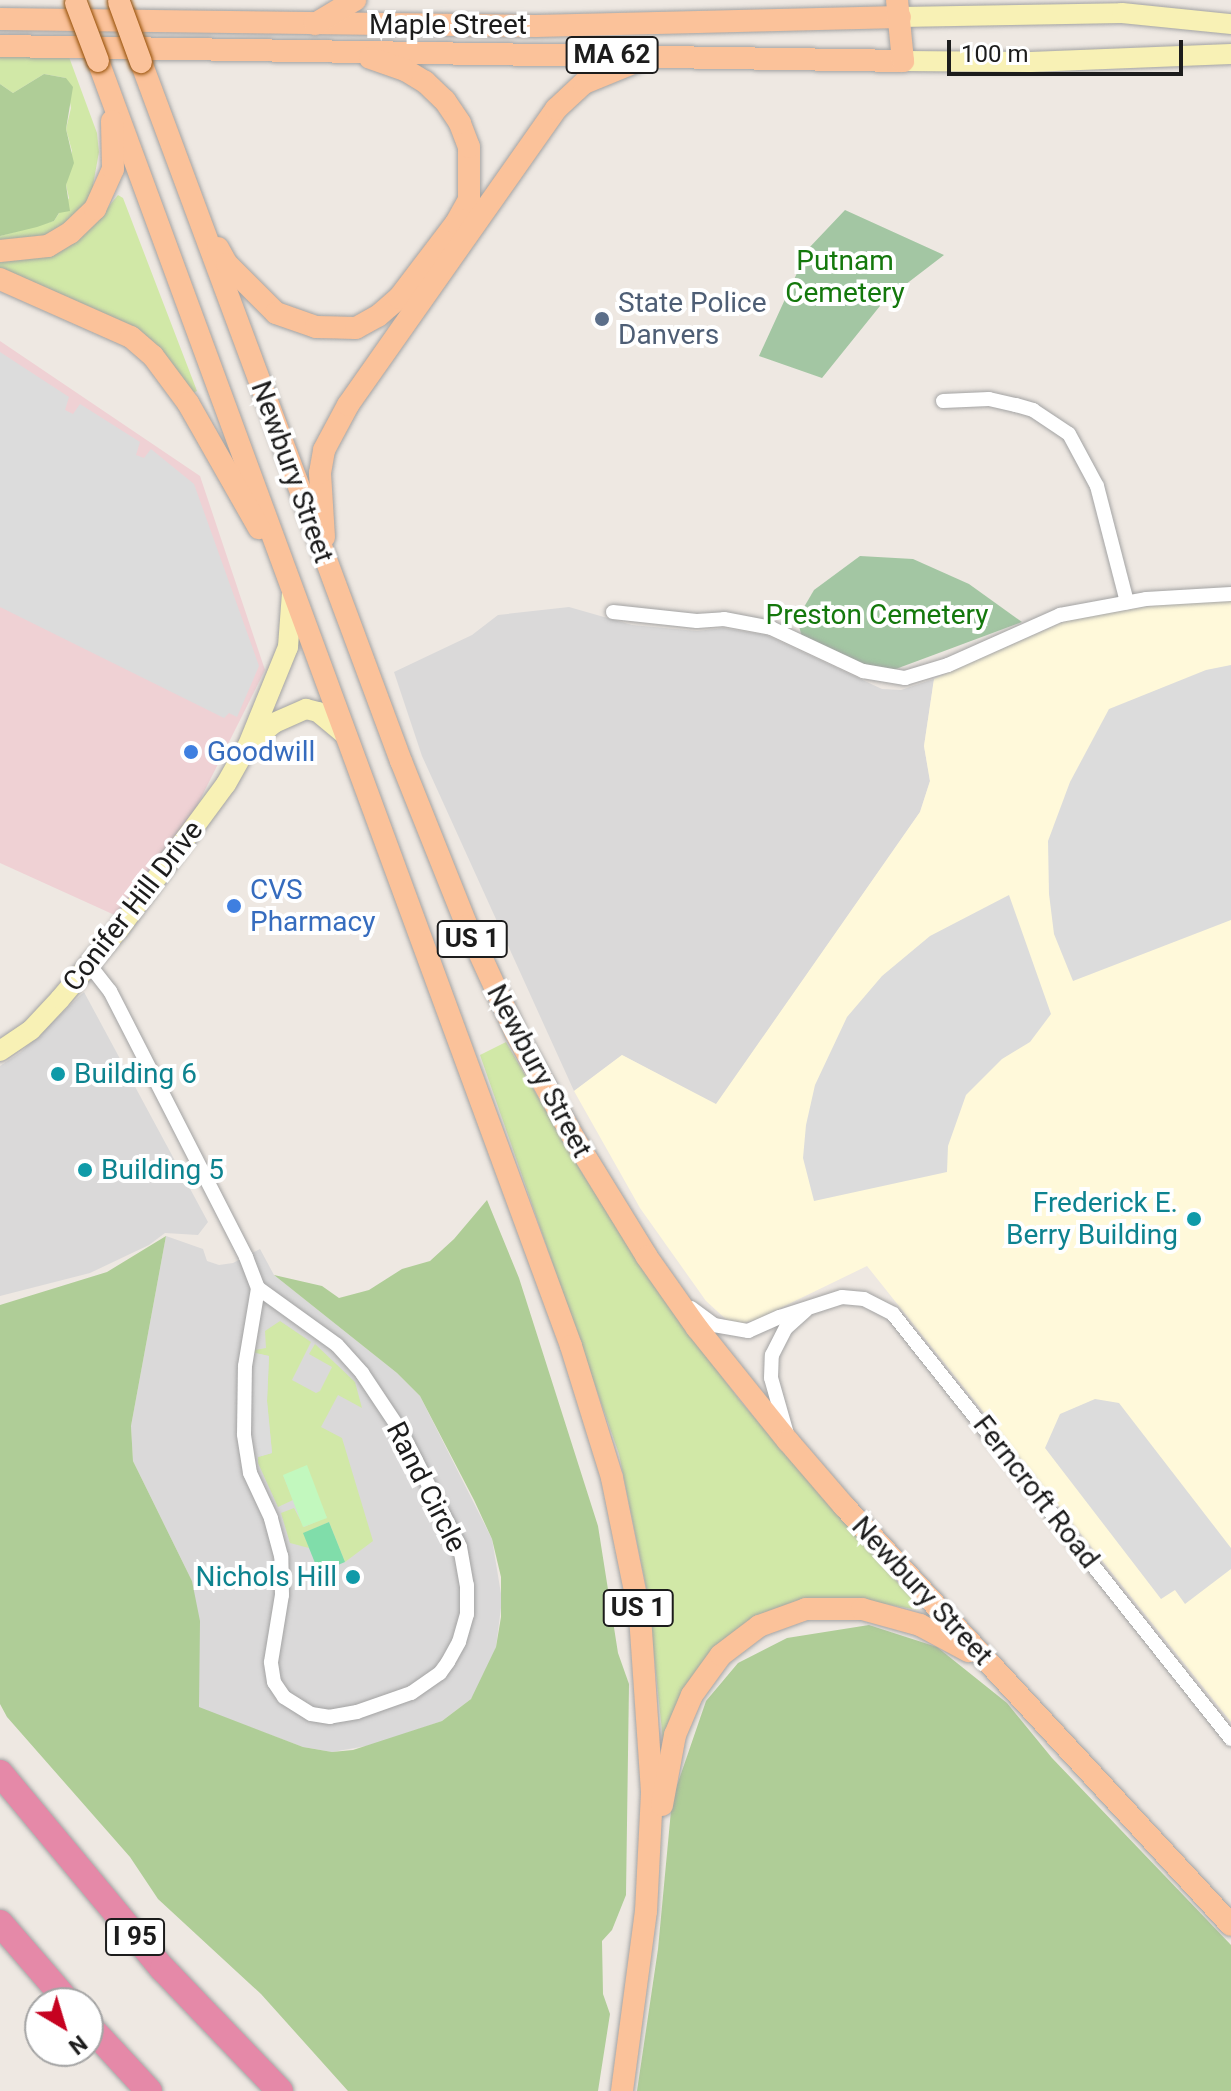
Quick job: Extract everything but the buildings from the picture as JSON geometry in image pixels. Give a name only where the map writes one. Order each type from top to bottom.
[{"type":"highway","name":"I 95","points":[[0,1773],[163,1969],[280,2091]]},
{"type":"highway","points":[[0,1923],[55,1987]]},
{"type":"highway","points":[[104,2043],[146,2091]]},
{"type":"main road","points":[[315,24],[355,0]]},
{"type":"main road","name":"Newbury Street","points":[[118,1],[401,761],[491,981],[572,1135],[675,1296],[788,1441],[1231,1925]]},
{"type":"main road","name":"Newbury Street","points":[[76,2],[576,1357],[612,1478],[630,1560],[646,1672],[652,1793],[646,1911],[622,2091]]},
{"type":"main road","points":[[898,8],[903,61]]},
{"type":"main road","name":"Maple Street","points":[[0,19],[536,26],[898,8]]},
{"type":"main road","name":"Maple Street","points":[[0,46],[903,61]]},
{"type":"main road","points":[[192,201],[227,264],[276,313],[316,327],[356,328],[378,316],[399,298],[456,223],[469,200],[469,147],[460,123],[445,101],[425,82],[390,64],[321,50]]},
{"type":"main road","points":[[327,566],[320,473],[328,440],[348,405],[556,109],[584,83],[602,74],[664,55]]},
{"type":"main road","points":[[0,251],[48,246],[78,227],[95,209],[106,192],[113,169],[113,100]]},
{"type":"main road","points":[[0,279],[131,337],[153,356],[188,403],[292,585]]},
{"type":"main road","points":[[646,1911],[670,1756],[682,1714],[705,1673],[721,1655],[759,1626],[806,1609],[824,1607],[862,1609],[898,1618],[955,1642],[1017,1694]]},
{"type":"street","name":"Maple Street","points":[[898,8],[1122,13],[1231,24]]},
{"type":"street","name":"Maple Street","points":[[903,61],[1030,62],[1231,54]]},
{"type":"street","points":[[943,401],[989,399],[1016,405],[1033,410],[1069,434],[1097,486],[1127,602]]},
{"type":"street","name":"Conifer Hill Drive","points":[[0,1051],[31,1030],[119,929],[201,820],[248,745],[288,647],[292,585]]},
{"type":"street","points":[[613,612],[697,621],[724,619],[771,628],[863,671],[886,678],[905,678],[948,665],[1060,615],[1198,593],[1231,594]]},
{"type":"street","name":"Conifer Hill Drive","points":[[248,745],[274,723],[306,709],[318,712],[347,736]]},
{"type":"street","points":[[88,963],[110,991],[246,1257],[258,1288]]},
{"type":"street","name":"Rand Circle","points":[[258,1288],[337,1345],[362,1373],[413,1453],[464,1564],[467,1614],[459,1642],[448,1662],[440,1673],[411,1693],[357,1712],[330,1717],[311,1714],[284,1697],[274,1682],[271,1662],[282,1595],[281,1556],[271,1518],[250,1473],[243,1415],[245,1366],[258,1288]]},
{"type":"street","name":"Ferncroft Road","points":[[675,1296],[714,1325],[735,1331],[748,1331],[812,1305],[842,1297],[864,1299],[893,1314],[1231,1739]]},
{"type":"street","points":[[788,1441],[771,1378],[772,1355],[786,1328],[812,1305]]},
{"type":"shaded area","points":[[0,341],[200,476],[265,670],[188,824],[161,853],[119,917],[0,863]]},
{"type":"shaded area","points":[[0,352],[69,397],[65,410],[73,414],[80,404],[140,442],[136,455],[144,458],[151,449],[194,484],[259,666],[237,717],[229,713],[224,718],[0,607]]},
{"type":"shaded area","points":[[1231,601],[1231,1722],[867,1266],[758,1319],[744,1323],[729,1322],[706,1301],[640,1208],[574,1091],[622,1055],[716,1104],[920,812],[930,781],[924,746],[934,679],[1070,619],[1176,602]]},
{"type":"shaded area","points":[[569,607],[632,625],[697,631],[723,628],[766,635],[882,689],[901,690],[934,679],[924,746],[930,781],[920,812],[716,1105],[622,1055],[574,1091],[422,756],[394,672],[472,635],[498,615]]},
{"type":"shaded area","points":[[1231,665],[1231,920],[1073,981],[1054,934],[1049,894],[1048,841],[1070,782],[1109,709],[1206,670]]},
{"type":"shaded area","points":[[1009,895],[1051,1014],[1030,1042],[1002,1059],[966,1095],[948,1146],[947,1172],[814,1201],[803,1158],[806,1125],[815,1085],[847,1017],[882,976],[930,936]]},
{"type":"shaded area","points":[[84,992],[208,1222],[198,1235],[165,1233],[149,1245],[90,1273],[0,1296],[0,1066],[21,1052]]},
{"type":"shaded area","points":[[166,1236],[203,1249],[207,1261],[219,1265],[233,1263],[260,1249],[274,1275],[397,1373],[420,1396],[492,1539],[502,1600],[496,1647],[485,1677],[471,1699],[442,1721],[372,1745],[332,1752],[303,1747],[199,1708],[192,1581],[133,1461],[131,1426]]},
{"type":"shaded area","points":[[255,1353],[269,1356],[267,1401],[272,1453],[258,1457],[253,1401]]},
{"type":"shaded area","points":[[1095,1399],[1119,1403],[1231,1548],[1231,1569],[1185,1604],[1175,1590],[1161,1599],[1045,1448],[1060,1414]]},
{"type":"green space","points":[[0,55],[69,57],[97,133],[99,152],[93,185],[97,187],[91,200],[52,235],[0,243],[0,236],[54,221],[69,198],[66,185],[72,151],[66,129],[71,108],[66,78],[44,74],[13,93],[0,84]]},
{"type":"green space","points":[[44,74],[66,78],[73,87],[66,129],[74,163],[66,185],[70,211],[59,213],[54,221],[0,236],[0,84],[13,93]]},
{"type":"green space","points":[[118,195],[123,198],[197,391],[193,393],[163,353],[0,273],[0,260],[34,258],[101,216]]},
{"type":"green space","name":"Putnam Cemetery","points":[[845,210],[944,255],[884,301],[822,378],[759,356],[808,249]]},
{"type":"green space","name":"Preston Cemetery","points":[[860,556],[913,559],[969,584],[1022,622],[869,679],[802,637],[797,619],[814,590]]},
{"type":"green space","points":[[506,1042],[582,1173],[674,1313],[741,1402],[919,1607],[918,1610],[852,1598],[823,1599],[768,1615],[663,1741],[648,1596],[619,1454],[480,1055]]},
{"type":"green space","points":[[487,1200],[519,1278],[598,1526],[618,1653],[629,1684],[626,1895],[612,1930],[602,1941],[603,1994],[610,2014],[598,2091],[348,2091],[261,1994],[158,1899],[130,1857],[7,1717],[0,1704],[0,1305],[107,1272],[166,1236],[131,1426],[133,1461],[192,1581],[200,1621],[199,1707],[303,1747],[332,1752],[353,1750],[442,1721],[471,1699],[496,1647],[501,1617],[501,1577],[492,1539],[420,1396],[397,1373],[274,1275],[322,1286],[339,1298],[369,1290],[402,1269],[430,1261],[454,1239]]},
{"type":"green space","points":[[280,1321],[311,1342],[292,1380],[316,1393],[320,1391],[332,1367],[309,1354],[315,1344],[355,1382],[362,1408],[338,1395],[321,1427],[342,1438],[373,1541],[345,1562],[329,1522],[304,1533],[309,1548],[290,1543],[281,1513],[294,1508],[304,1527],[327,1517],[283,1475],[293,1500],[278,1507],[258,1463],[258,1457],[272,1453],[267,1401],[269,1356],[255,1353],[255,1350],[266,1348],[265,1331]]},
{"type":"green space","points":[[307,1465],[327,1518],[303,1527],[283,1475]]},
{"type":"green space","points":[[329,1522],[345,1562],[319,1573],[303,1533]]},
{"type":"green space","points":[[869,1625],[937,1647],[1007,1703],[1052,1758],[1231,1945],[1231,2091],[637,2091],[658,1949],[672,1800],[706,1701],[738,1663],[787,1638]]},
{"type":"place","name":"State Police Danvers","points":[[602,319]]},
{"type":"place","name":"Goodwill","points":[[191,752]]},
{"type":"place","name":"CVS Pharmacy","points":[[234,906]]},
{"type":"place","name":"Building 6","points":[[58,1074]]},
{"type":"place","name":"Building 5","points":[[85,1170]]},
{"type":"place","name":"Frederick E. Berry Building","points":[[1194,1219]]},
{"type":"place","name":"Nichols Hill","points":[[353,1577]]}]
